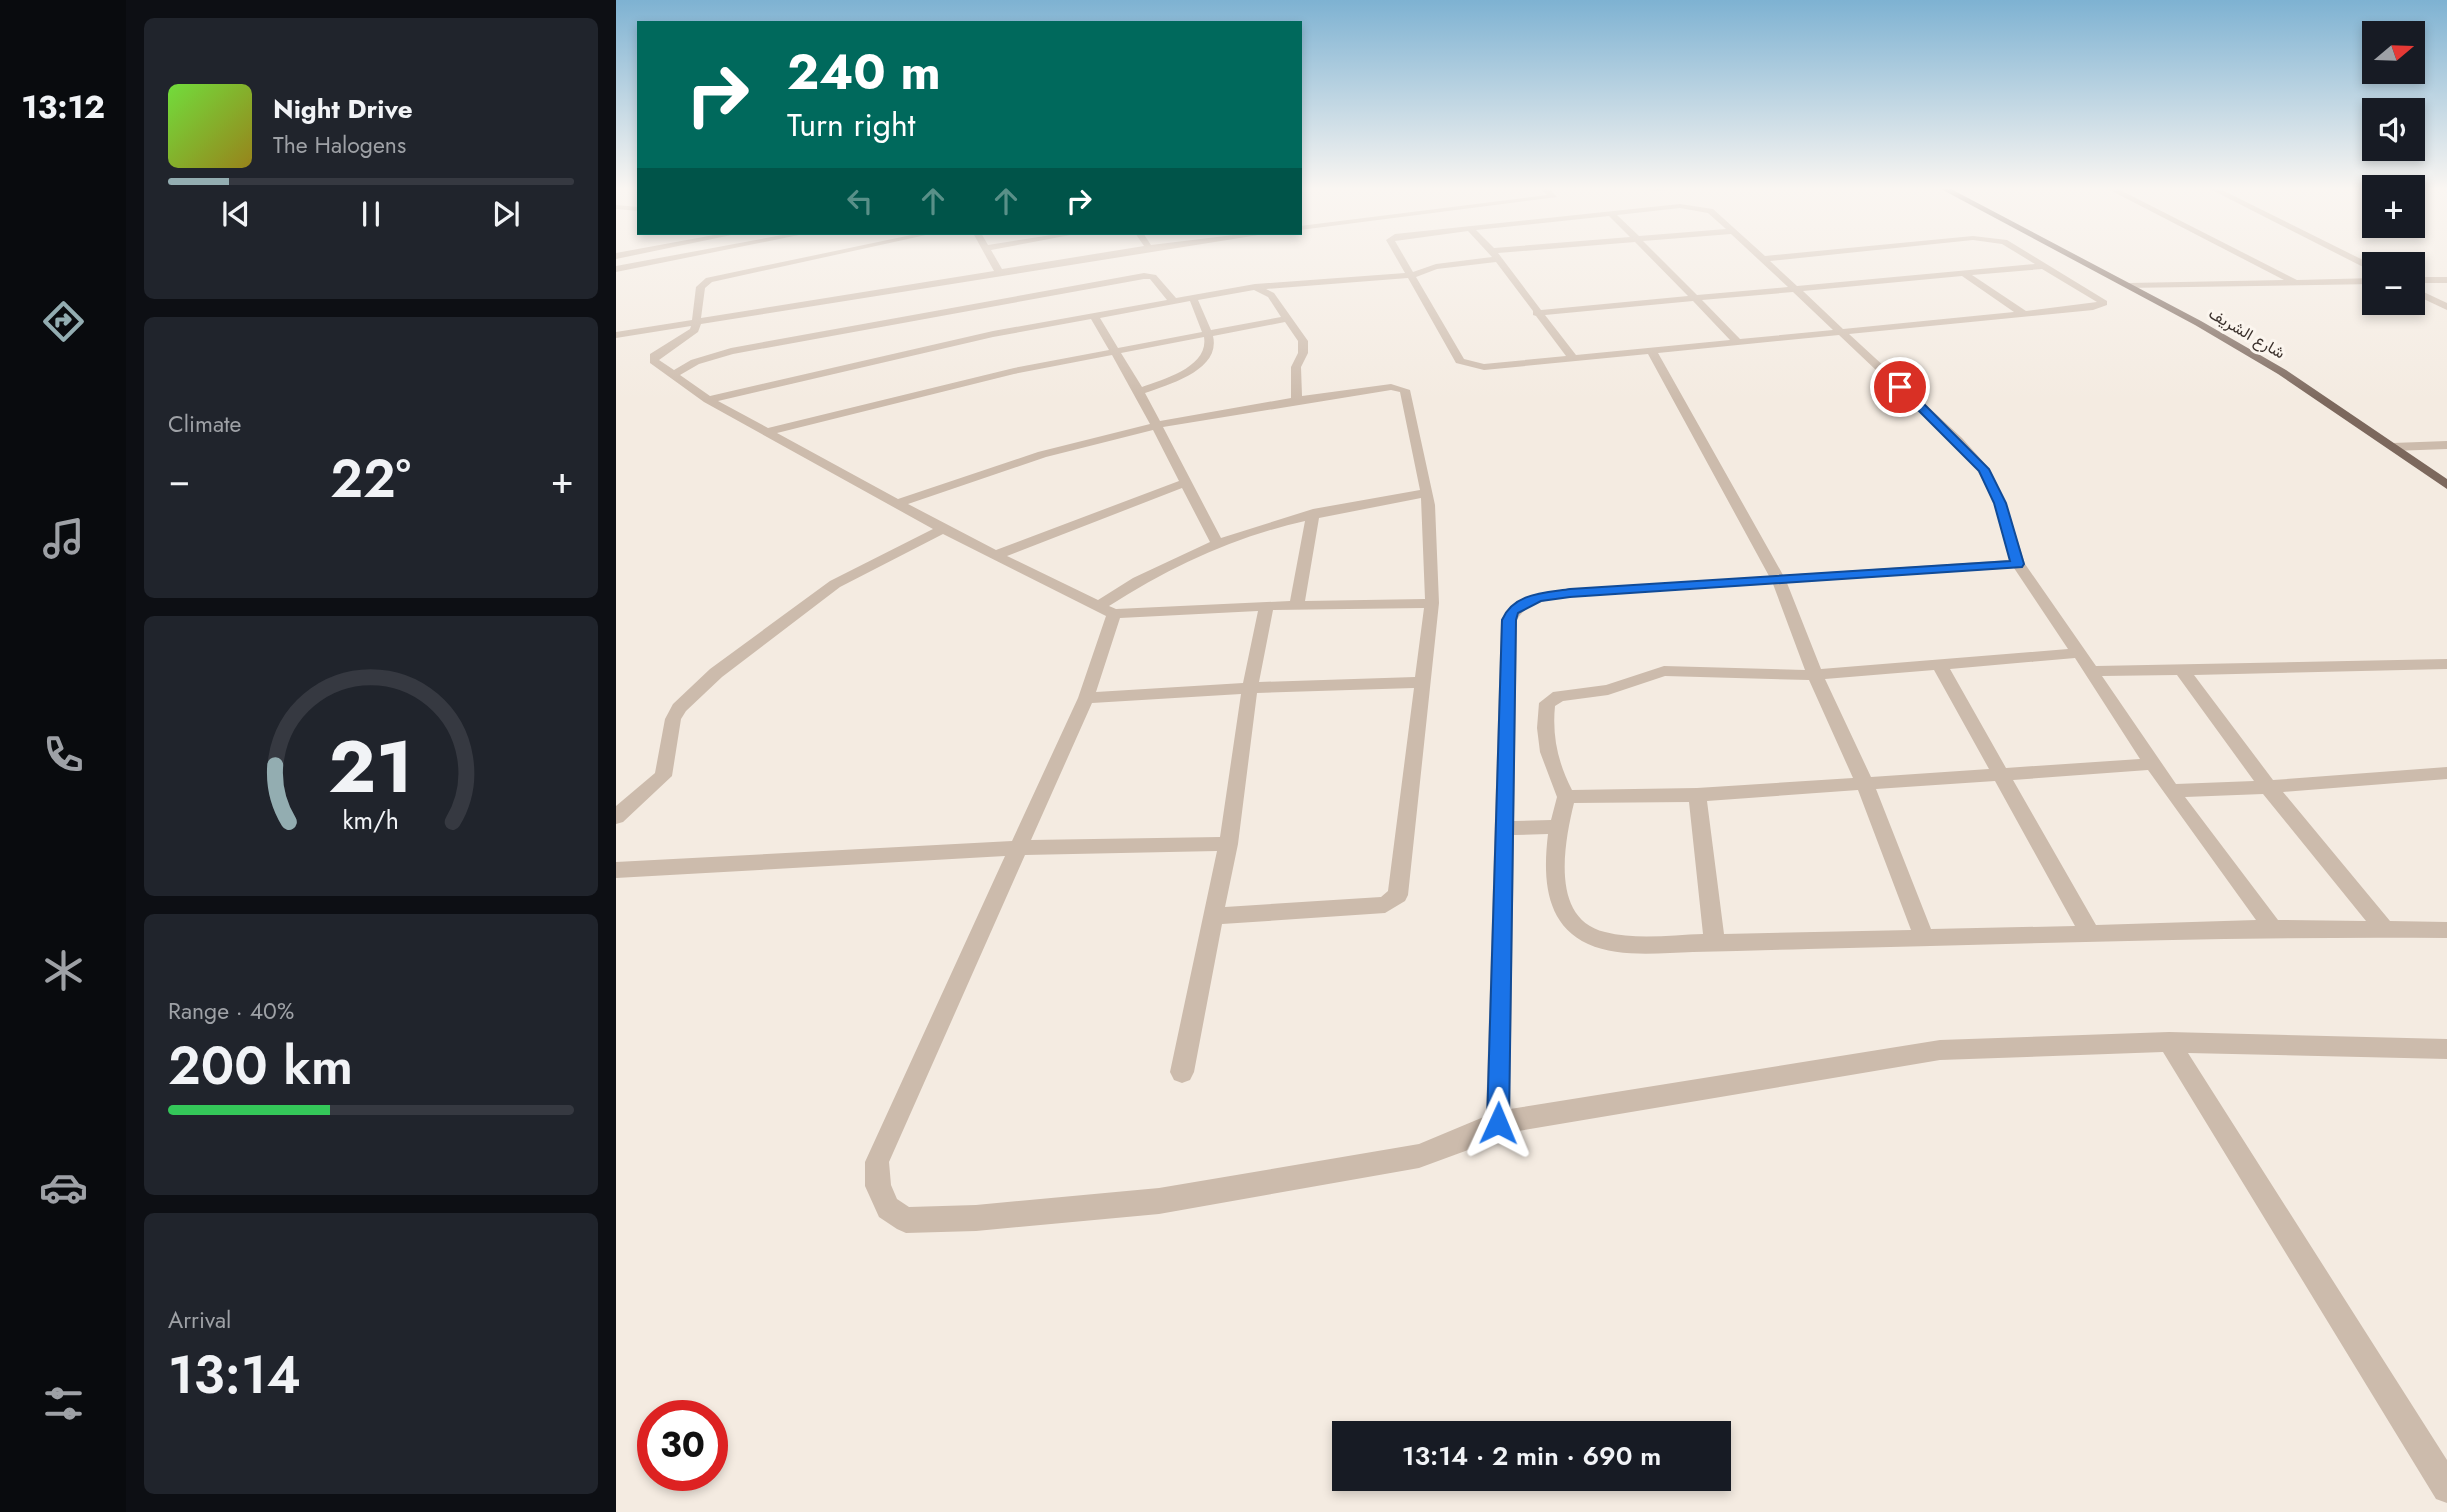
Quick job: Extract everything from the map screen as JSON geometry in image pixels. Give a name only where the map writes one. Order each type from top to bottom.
[{"type":"main road","name":"شارع الشريف","points":[[2079,260],[2282,372],[2447,485]]},
{"type":"street","points":[[616,269],[665,260]]},
{"type":"street","points":[[789,260],[703,283],[698,322],[690,336],[654,356],[653,361],[708,400],[897,504],[1114,614],[1266,606],[1432,603]]},
{"type":"street","points":[[992,260],[1000,273]]},
{"type":"street","points":[[616,335],[1080,260]]},
{"type":"street","points":[[1402,260],[1460,361],[1473,366],[1499,367],[2093,307],[2104,303],[2034,260]]},
{"type":"street","points":[[673,375],[695,362],[731,351],[988,319],[1094,316],[1255,287],[1412,275],[1472,260]]},
{"type":"street","points":[[1497,260],[1573,358]]},
{"type":"street","points":[[1655,260],[1738,342]]},
{"type":"street","points":[[1765,260],[1958,441],[1983,469],[2000,503],[2018,564],[2152,764],[2273,928]]},
{"type":"street","points":[[2251,260],[2297,283]]},
{"type":"street","points":[[1536,313],[2045,266]]},
{"type":"street","points":[[1964,274],[2024,314]]},
{"type":"street","points":[[708,400],[1144,276],[1153,277],[1173,301]]},
{"type":"street","points":[[2425,280],[2447,280]]},
{"type":"street","points":[[2129,286],[2362,281]]},
{"type":"street","points":[[1255,287],[1271,295],[1289,318],[1305,347],[1296,367],[1297,400]]},
{"type":"street","points":[[2425,296],[2447,307]]},
{"type":"street","points":[[1139,392],[1199,364],[1209,351],[1206,333],[1193,298]]},
{"type":"street","points":[[1094,316],[1139,392],[1216,541]]},
{"type":"street","points":[[767,432],[940,388],[1289,318]]},
{"type":"street","points":[[1651,350],[1778,579],[1815,675],[1864,782],[1925,939]]},
{"type":"street","points":[[897,504],[1021,461],[1155,425],[1297,400],[1391,387],[1404,388],[1409,395],[1426,493],[1432,603],[1398,895],[1385,905],[1213,916]]},
{"type":"street","points":[[2393,447],[2447,445]]},
{"type":"street","points":[[996,555],[1185,483]]},
{"type":"street","points":[[1099,606],[1154,570],[1216,541],[1313,513],[1426,493]]},
{"type":"street","points":[[1297,605],[1313,513]]},
{"type":"street","points":[[616,817],[663,776],[673,719],[685,700],[716,673],[827,590],[943,529]]},
{"type":"street","points":[[1498,1123],[1509,620],[1512,612],[1521,604],[1539,598],[1570,593],[2018,564]]},
{"type":"street","points":[[1182,1072],[1228,844],[1250,688],[1266,606]]},
{"type":"street","points":[[1114,614],[1086,698],[877,1162],[878,1186],[888,1208],[906,1220],[976,1219],[1159,1202],[1419,1156],[1459,1142],[1498,1123],[1940,1050],[2169,1042],[2447,1049]]},
{"type":"street","points":[[2079,653],[1815,675],[1664,671],[1608,690],[1559,696],[1547,703],[1546,748],[1554,775],[1566,797],[1558,827],[1555,892],[1566,916],[1579,930],[1597,939],[1660,944],[2273,928],[2447,930]]},
{"type":"street","points":[[2092,671],[2447,663]]},
{"type":"street","points":[[1938,664],[2090,934]]},
{"type":"street","points":[[2182,670],[2268,787],[2386,931]]},
{"type":"street","points":[[1086,698],[1250,688],[1423,682]]},
{"type":"street","points":[[1566,797],[1697,795],[2152,764]]},
{"type":"street","points":[[2171,790],[2268,787],[2447,773]]},
{"type":"street","points":[[1697,795],[1715,944]]},
{"type":"street","points":[[1504,828],[1558,827]]},
{"type":"street","points":[[616,870],[1019,848],[1228,844]]},
{"type":"street","points":[[2169,1042],[2447,1488]]},
{"type":"route","points":[[1498,1123],[1509,620],[1512,612],[1521,604],[1539,598],[1570,593],[2018,564],[2000,503],[1983,469],[1958,441],[1900,387]]}]
